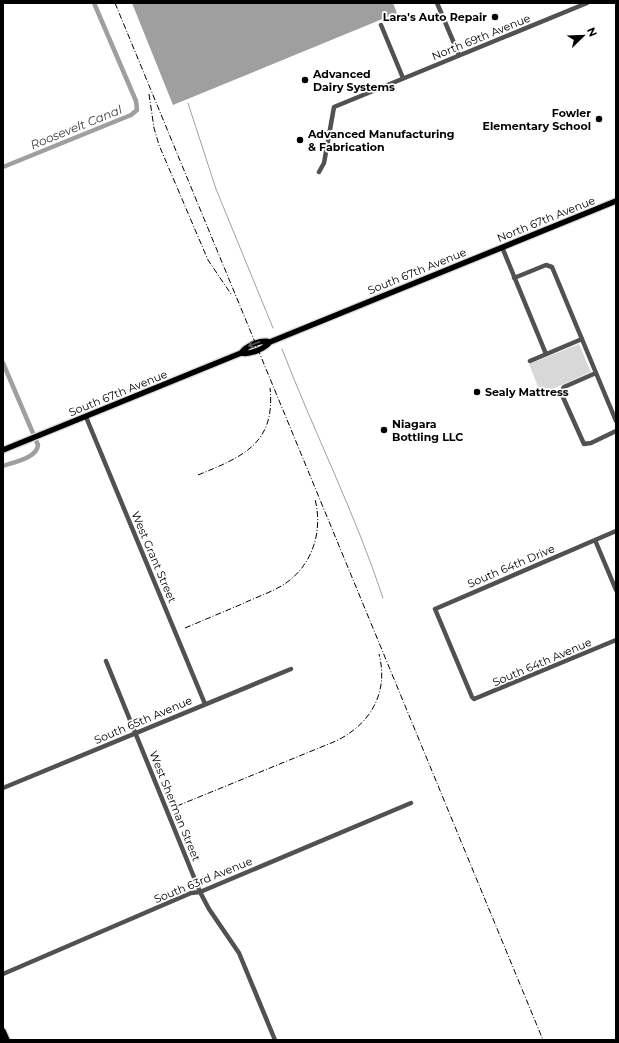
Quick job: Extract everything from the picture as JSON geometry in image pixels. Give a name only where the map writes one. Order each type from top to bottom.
[{"type":"main road","name":"North 67th Avenue","points":[[484,255],[616,201]]},
{"type":"main road","name":"South 67th Avenue","points":[[3,450],[241,353],[244,349],[265,340],[270,342],[484,255]]},
{"type":"main road","points":[[3,1031],[7,1040]]},
{"type":"street","points":[[437,3],[459,55]]},
{"type":"street","name":"North 69th Avenue","points":[[319,172],[324,163],[334,107],[587,3]]},
{"type":"street","points":[[381,25],[403,78]]},
{"type":"street","points":[[502,247],[546,354]]},
{"type":"street","points":[[514,278],[546,265],[552,267],[616,421]]},
{"type":"street","points":[[530,361],[582,339]]},
{"type":"street","points":[[596,373],[564,387],[562,390],[565,401],[584,444],[591,443],[616,432]]},
{"type":"street","name":"West Grant Street","points":[[86,417],[205,704]]},
{"type":"street","name":"South 64th Drive","points":[[474,699],[435,609],[616,531]]},
{"type":"street","points":[[595,540],[616,590]]},
{"type":"street","name":"South 64th Avenue","points":[[474,699],[616,640]]},
{"type":"street","name":"West Sherman Street","points":[[106,662],[200,892],[209,909],[239,953],[275,1040]]},
{"type":"street","name":"South 65th Avenue","points":[[3,788],[291,669]]},
{"type":"street","name":"South 63rd Avenue","points":[[3,974],[184,896],[200,892],[411,803]]},
{"type":"shaded area","points":[[132,3],[393,3],[397,13],[173,105]]},
{"type":"shaded area","points":[[579,344],[591,372],[541,394],[529,364]]},
{"type":"waterway","name":"Roosevelt Canal","points":[[3,167],[131,115],[137,110],[136,101],[94,3]]},
{"type":"waterway","points":[[188,103],[216,189],[273,328]]},
{"type":"waterway","points":[[282,349],[360,535],[383,598]]},
{"type":"waterway","name":"Roosevelt Canal","points":[[3,363],[38,445],[34,453],[19,461],[3,466]]},
{"type":"railway","points":[[115,3],[543,1040]]},
{"type":"railway","points":[[149,94],[154,128],[159,145],[208,260],[231,294]]},
{"type":"railway","points":[[198,475],[229,462],[253,446],[267,423],[270,407],[270,388]]},
{"type":"railway","points":[[185,628],[270,592],[286,583],[295,575],[309,557],[314,546],[318,523],[315,499]]},
{"type":"railway","points":[[177,806],[336,741],[359,726],[368,716],[379,694],[381,681],[379,654]]},
{"type":"place","name":"Lara's Auto Repair","points":[[495,17]]},
{"type":"place","name":"Advanced Dairy Systems","points":[[305,80]]},
{"type":"place","name":"Fowler Elementary School","points":[[599,119]]},
{"type":"place","name":"Advanced Manufacturing & Fabrication","points":[[300,140]]},
{"type":"place","name":"Sealy Mattress","points":[[477,392]]},
{"type":"place","name":"Niagara Bottling LLC","points":[[384,430]]}]
